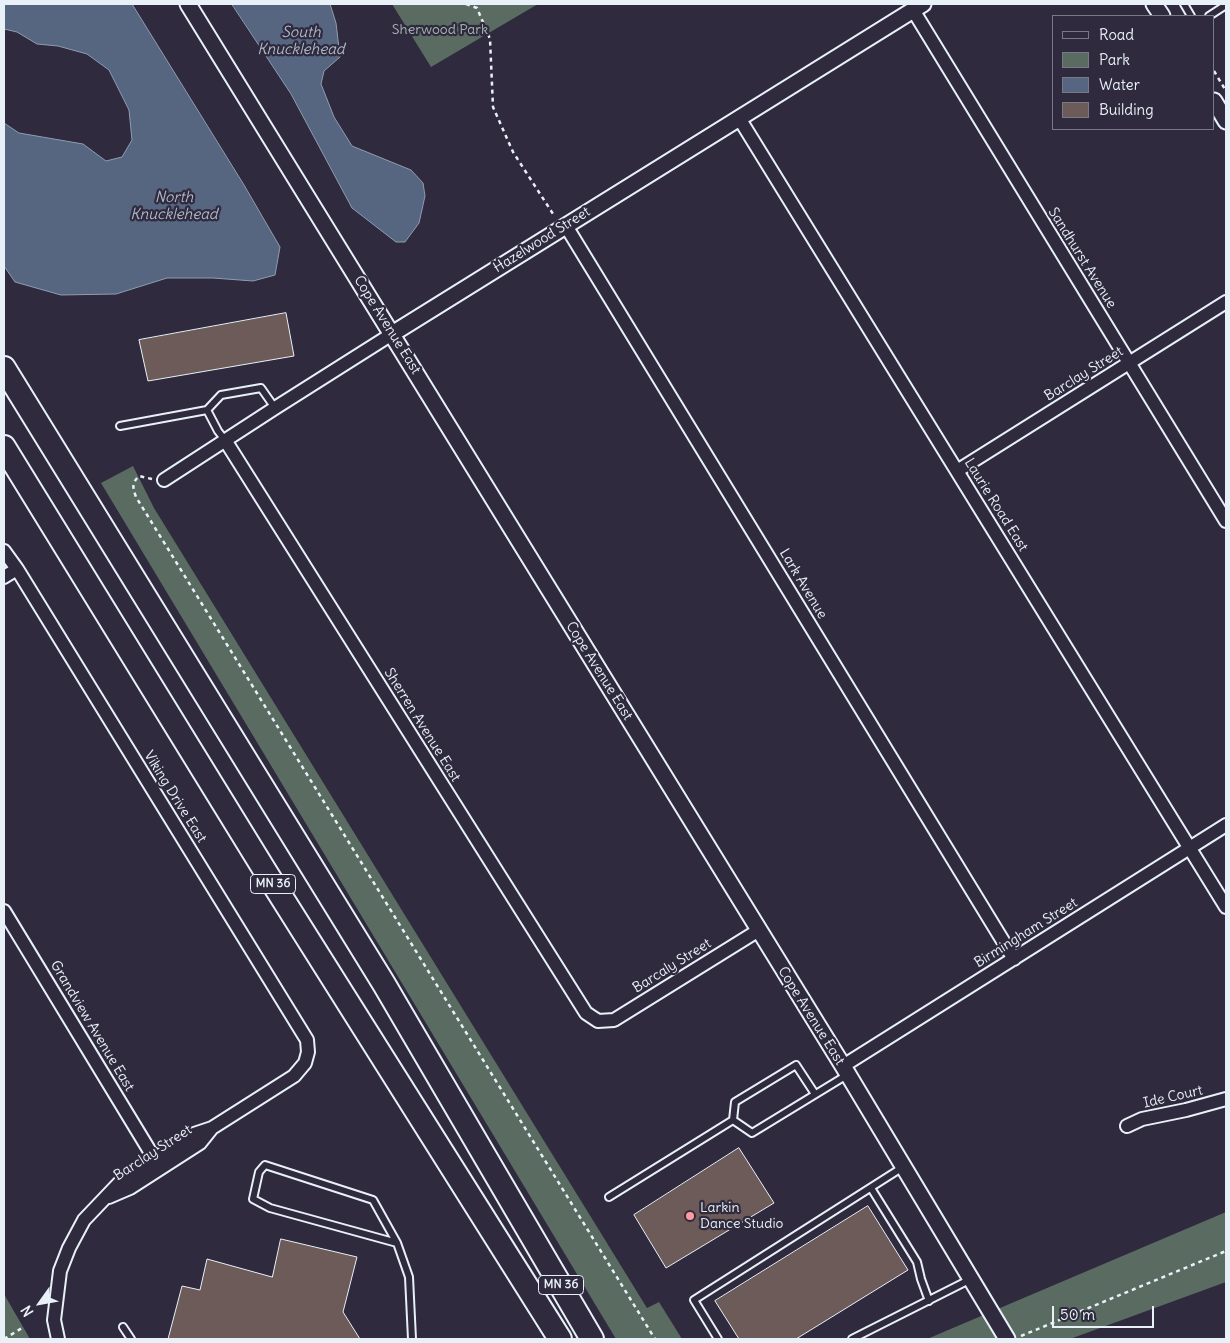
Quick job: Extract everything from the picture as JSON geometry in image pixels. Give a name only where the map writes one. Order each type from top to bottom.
[{"type":"highway","name":"MN 36","points":[[4,368],[384,984],[592,1339]]},
{"type":"highway","name":"MN 36","points":[[4,447],[267,874],[560,1339]]},
{"type":"highway","points":[[529,1231],[602,1339]]},
{"type":"highway","points":[[546,1318],[556,1339]]},
{"type":"street","name":"Cope Avenue East","points":[[188,4],[845,1070],[1007,1339]]},
{"type":"street","points":[[1154,4],[1161,15]]},
{"type":"street","name":"Hazelwood Street","points":[[164,480],[392,334],[561,222],[739,118],[918,7]]},
{"type":"street","name":"Sandhurst Avenue","points":[[918,7],[1129,363],[1226,521]]},
{"type":"street","points":[[1215,103],[1226,122]]},
{"type":"street","name":"Laurie Road East","points":[[739,118],[1226,907]]},
{"type":"street","name":"Lark Avenue","points":[[561,222],[1014,959]]},
{"type":"street","name":"Barclay Street","points":[[957,470],[1226,302]]},
{"type":"street","name":"Sherren Avenue East","points":[[225,440],[586,1013],[598,1021]]},
{"type":"street","name":"Viking Drive East","points":[[4,551],[17,569],[307,1040],[308,1052],[305,1063]]},
{"type":"street","points":[[4,577],[17,569]]},
{"type":"street","name":"Birmingham Street","points":[[845,1070],[1014,959],[1226,825]]},
{"type":"street","name":"Grandview Avenue East","points":[[4,911],[154,1158]]},
{"type":"street","name":"Barcaly Street","points":[[598,1021],[614,1020],[759,930]]},
{"type":"street","name":"Barclay Street","points":[[58,1339],[54,1320],[60,1270],[84,1220],[125,1177],[194,1134],[212,1128],[294,1076],[305,1063]]},
{"type":"street","name":"Ide Court","points":[[1128,1126],[1142,1119],[1226,1099]]},
{"type":"street","name":"Barclay Street","points":[[106,1198],[130,1188],[200,1143],[212,1128]]},
{"type":"lane","points":[[1184,4],[1190,15]]},
{"type":"lane","points":[[1211,15],[1226,5]]},
{"type":"lane","points":[[120,426],[207,410],[221,395],[261,388],[274,408]]},
{"type":"lane","points":[[207,410],[225,440]]},
{"type":"lane","points":[[733,1120],[735,1102],[796,1064],[814,1094]]},
{"type":"lane","points":[[733,1120],[752,1133],[814,1094],[845,1070]]},
{"type":"lane","points":[[610,1198],[733,1120]]},
{"type":"lane","points":[[397,1243],[270,1208],[253,1199],[259,1172],[265,1165],[373,1200],[397,1243],[409,1277],[412,1339]]},
{"type":"lane","points":[[718,1339],[694,1300],[903,1167]]},
{"type":"lane","points":[[871,1188],[918,1262],[921,1280],[929,1300]]},
{"type":"lane","points":[[852,1339],[971,1279]]},
{"type":"lane","points":[[123,1327],[131,1339]]},
{"type":"path","points":[[466,4],[477,8],[490,39],[493,107],[514,152],[561,222]]},
{"type":"path","points":[[1215,74],[1226,91]]},
{"type":"path","points":[[164,480],[139,476],[134,481],[132,488],[136,498],[655,1339]]},
{"type":"path","points":[[1012,1339],[1226,1251]]},
{"type":"path","points":[[4,1339],[22,1328]]},
{"type":"green space","name":"Sherwood Park","points":[[392,4],[538,4],[431,67]]},
{"type":"green space","points":[[133,466],[154,508],[647,1308],[659,1302],[682,1339],[616,1339],[101,483]]},
{"type":"green space","points":[[1226,1212],[1226,1282],[1070,1339],[927,1339]]},
{"type":"green space","points":[[4,1294],[30,1339],[4,1339]]},
{"type":"water","name":"North Knucklehead","points":[[4,4],[132,4],[244,185],[280,247],[275,275],[253,281],[213,278],[167,278],[116,294],[61,295],[15,282],[4,266],[4,123],[19,133],[83,144],[106,161],[122,157],[132,140],[129,110],[109,70],[87,54],[58,46],[37,44],[17,32],[4,29]]},
{"type":"water","name":"South Knucklehead","points":[[232,4],[330,4],[336,23],[340,57],[324,71],[321,84],[334,117],[352,146],[411,170],[423,183],[425,196],[419,223],[405,242],[396,242],[352,208],[291,94]]},
{"type":"building","points":[[286,313],[294,356],[148,381],[139,340]]},
{"type":"building","points":[[739,1148],[774,1203],[666,1268],[634,1215]]},
{"type":"building","points":[[868,1206],[908,1270],[796,1339],[739,1339],[715,1301]]},
{"type":"building","points":[[281,1239],[357,1257],[343,1312],[360,1339],[168,1339],[182,1286],[200,1290],[207,1259],[272,1277]]},
{"type":"place","name":"Larkin Dance Studio","points":[[690,1216]]}]
